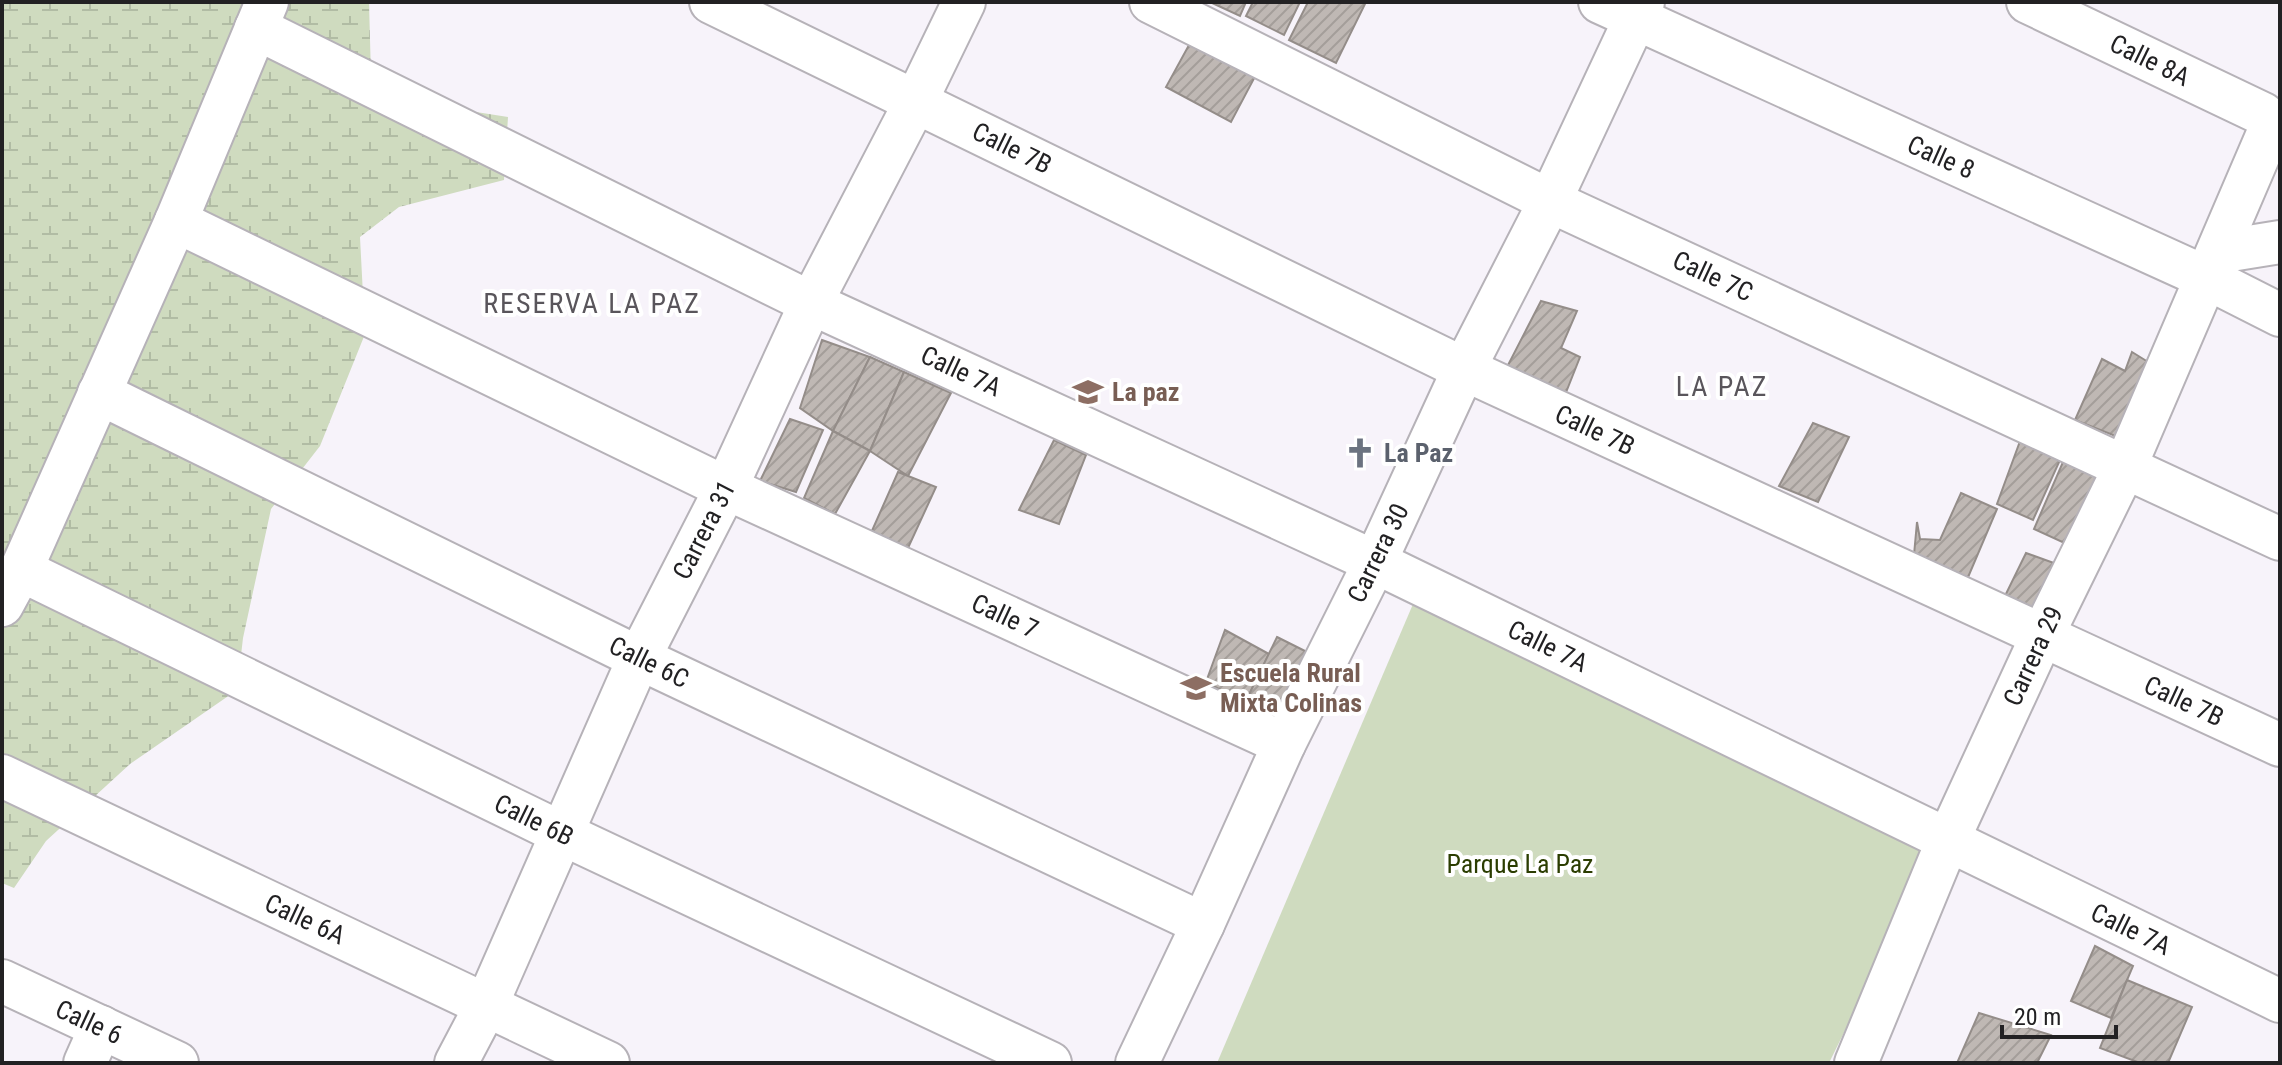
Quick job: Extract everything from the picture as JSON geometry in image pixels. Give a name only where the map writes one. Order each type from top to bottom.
[{"type":"street","name":"Calle 7B","points":[[711,2],[1464,369],[2280,745]]},
{"type":"street","name":"Carrera 31","points":[[456,1063],[486,1006],[639,658],[726,488],[811,303],[964,2]]},
{"type":"street","name":"Calle 7C","points":[[1151,2],[1550,201],[2280,539]]},
{"type":"street","name":"Calle 8A","points":[[2028,2],[2263,114],[2271,121]]},
{"type":"street","name":"Carrera 30","points":[[1137,1063],[1284,744],[1375,562],[1464,369],[1550,201],[1626,7]]},
{"type":"street","name":"Calle 8","points":[[1626,7],[2212,265],[2280,315]]},
{"type":"street","points":[[11,588],[176,221],[261,15]]},
{"type":"street","name":"Calle 7A","points":[[261,15],[811,303],[1375,562],[2280,1001]]},
{"type":"street","name":"Carrera 29","points":[[1861,1061],[1948,840],[2042,636],[2125,467],[2271,121]]},
{"type":"street","name":"Calle 7","points":[[176,221],[726,488],[1284,744]]},
{"type":"street","points":[[2212,265],[2280,242]]},
{"type":"street","name":"Calle 6C","points":[[99,393],[639,658],[1203,924]]},
{"type":"street","name":"Calle 6B","points":[[11,588],[563,834],[1050,1063]]},
{"type":"street","name":"Calle 6A","points":[[2,776],[608,1063]]},
{"type":"street","name":"Calle 6","points":[[2,981],[93,1045],[177,1063]]},
{"type":"green space","points":[[2,2],[369,2],[371,76],[425,104],[508,117],[504,180],[399,207],[360,237],[365,334],[320,446],[271,509],[243,638],[237,690],[130,764],[46,841],[14,888],[2,883]]},
{"type":"green space","name":"Parque La Paz","points":[[1419,590],[1933,852],[1829,1063],[1217,1063]]},
{"type":"building","points":[[1210,2],[1246,2],[1240,16]]},
{"type":"building","points":[[1253,2],[1300,2],[1284,35],[1246,16]]},
{"type":"building","points":[[1308,2],[1365,4],[1336,63],[1289,40]]},
{"type":"building","points":[[1195,34],[1259,69],[1231,122],[1166,87]]},
{"type":"building","points":[[1541,301],[1577,311],[1561,348],[1580,357],[1565,395],[1507,367]]},
{"type":"building","points":[[822,340],[870,357],[833,431],[800,408]]},
{"type":"building","points":[[2132,352],[2153,365],[2118,437],[2075,420],[2102,359],[2125,371]]},
{"type":"building","points":[[870,357],[904,372],[870,451],[833,431]]},
{"type":"building","points":[[904,372],[951,393],[908,476],[870,451]]},
{"type":"building","points":[[790,419],[823,430],[796,492],[760,481]]},
{"type":"building","points":[[1813,423],[1849,437],[1818,502],[1779,486]]},
{"type":"building","points":[[833,431],[870,451],[835,514],[804,498]]},
{"type":"building","points":[[2023,433],[2064,451],[2033,520],[1997,504]]},
{"type":"building","points":[[1054,440],[1086,455],[1059,524],[1019,510]]},
{"type":"building","points":[[2066,455],[2112,477],[2071,546],[2034,529]]},
{"type":"building","points":[[898,472],[936,487],[908,548],[871,533]]},
{"type":"building","points":[[1961,493],[1997,509],[1966,582],[1913,566],[1917,522],[1920,539],[1940,540]]},
{"type":"building","points":[[2026,553],[2065,567],[2038,615],[2003,600]]},
{"type":"building","points":[[1225,630],[1269,654],[1245,703],[1206,682]]},
{"type":"building","points":[[1277,637],[1313,655],[1278,718],[1245,703]]},
{"type":"building","points":[[2095,946],[2133,966],[2111,1018],[2071,1001]]},
{"type":"building","points":[[2127,980],[2192,1007],[2168,1063],[2140,1063],[2100,1048]]},
{"type":"building","points":[[1979,1013],[2051,1035],[2037,1063],[1957,1063]]},
{"type":"place","name":"La paz","points":[[1088,392]]},
{"type":"place","name":"La Paz","points":[[1360,453]]},
{"type":"place","name":"Escuela Rural Mixta Colinas","points":[[1196,688]]},
{"type":"district","name":"RESERVA LA PAZ","points":[[592,303]]},
{"type":"district","name":"LA PAZ","points":[[1722,386]]}]
